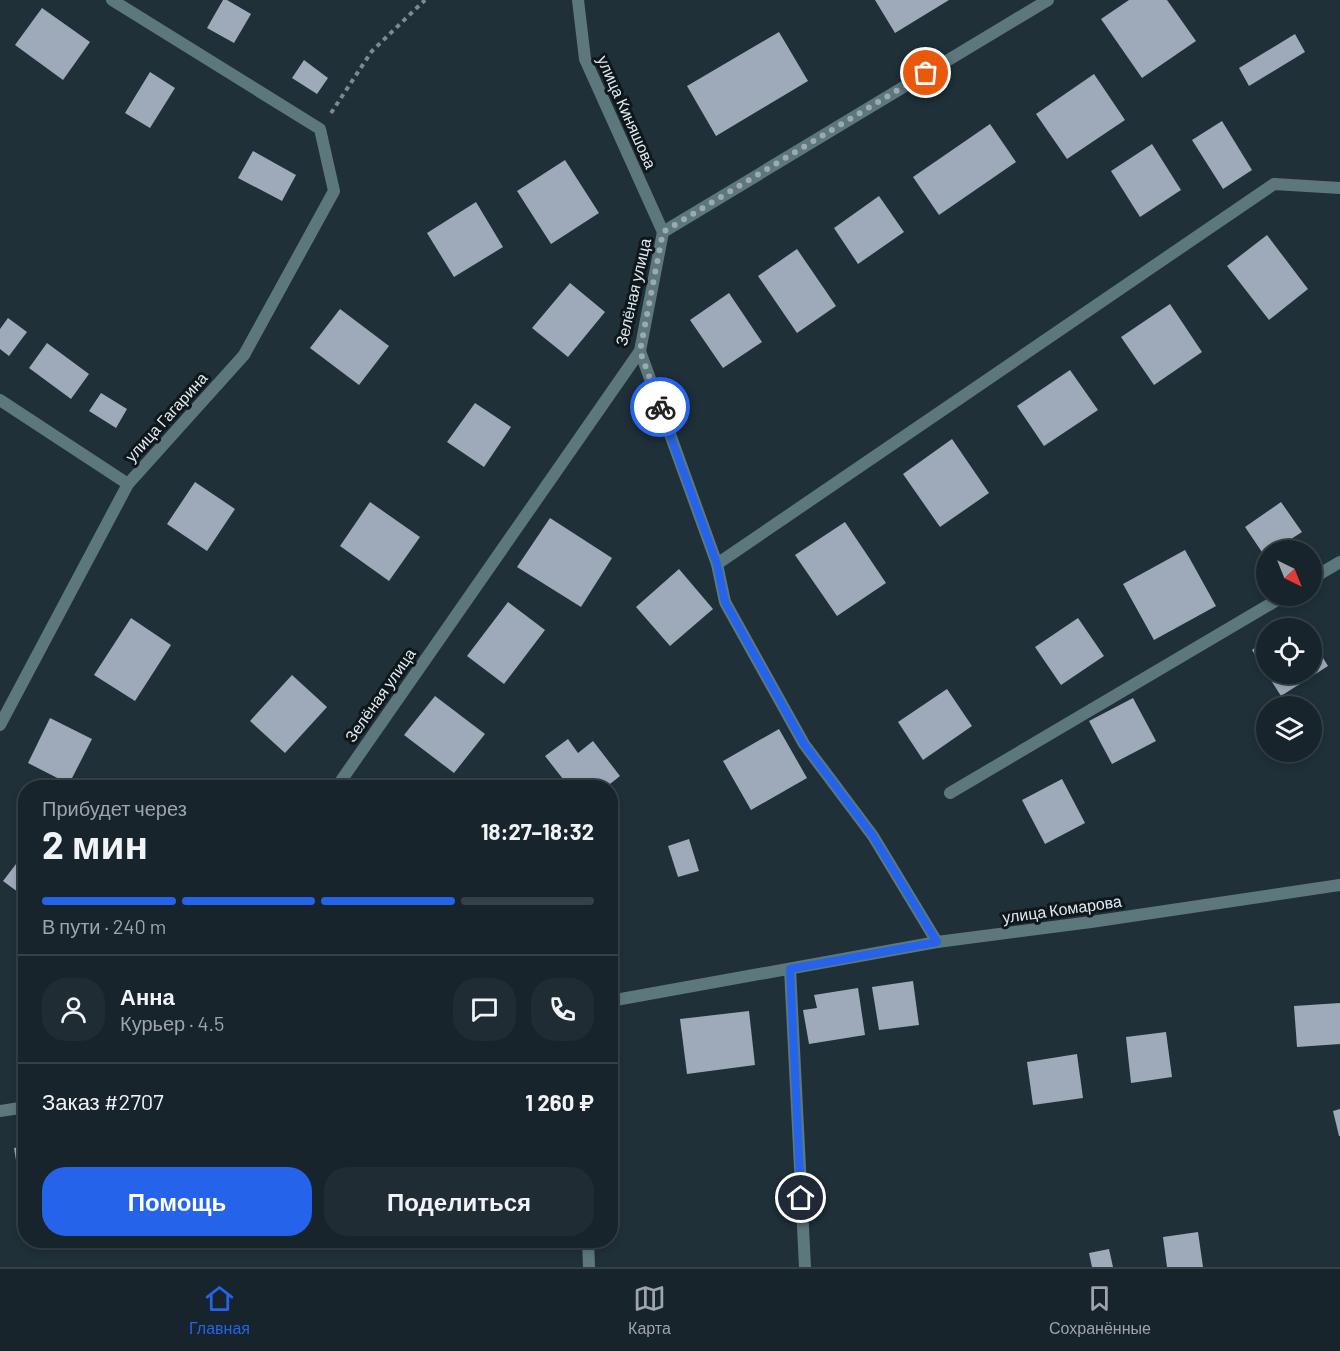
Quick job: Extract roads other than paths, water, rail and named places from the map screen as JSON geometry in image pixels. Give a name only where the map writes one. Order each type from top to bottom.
[{"type":"street","name":"улица Гагарина","points":[[0,725],[128,484],[244,355],[334,190],[320,129],[112,0]]},
{"type":"street","name":"улица Киняшова","points":[[578,0],[585,59],[663,232]]},
{"type":"street","name":"Зелёная улица","points":[[342,780],[640,351],[663,232],[1048,0]]},
{"type":"street","points":[[717,564],[1274,184],[1340,188]]},
{"type":"street","points":[[640,351],[717,564],[725,602],[804,744],[873,836],[937,942]]},
{"type":"street","points":[[0,400],[128,484]]},
{"type":"street","points":[[1322,573],[1340,562]]},
{"type":"street","points":[[950,793],[1267,606]]},
{"type":"street","name":"улица Комарова","points":[[618,1000],[937,942],[1340,885]]},
{"type":"street","points":[[790,969],[805,1267]]},
{"type":"street","points":[[0,1111],[18,1108]]},
{"type":"street","points":[[588,1248],[589,1267]]}]
